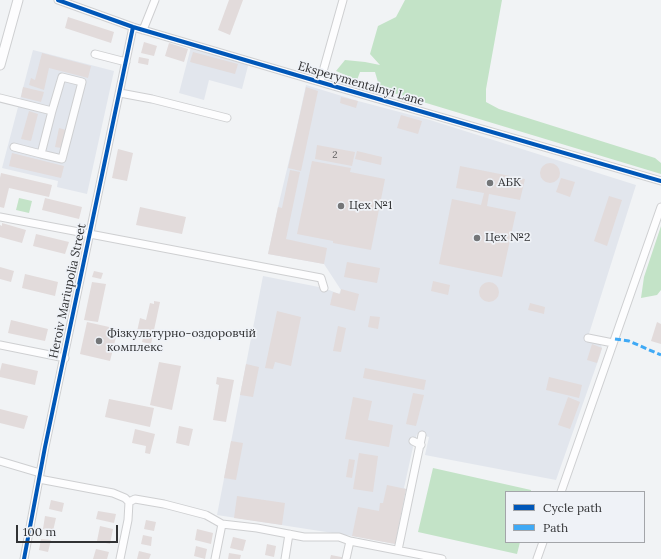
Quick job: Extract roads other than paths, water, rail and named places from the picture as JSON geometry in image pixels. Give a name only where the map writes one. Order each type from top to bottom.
[{"type":"main road","points":[[0,65],[2,53],[18,0]]},
{"type":"street","name":"Eksperymentalnyi Lane","points":[[58,0],[133,27],[320,82],[329,89],[661,181]]},
{"type":"street","points":[[143,30],[155,0]]},
{"type":"street","points":[[320,82],[343,0]]},
{"type":"street","name":"Heroiv Mariupolia Street","points":[[24,559],[133,27]]},
{"type":"street","points":[[95,54],[126,62]]},
{"type":"street","points":[[14,147],[41,154],[62,159],[82,82],[62,77],[41,154]]},
{"type":"street","points":[[120,93],[152,99],[227,118]]},
{"type":"street","points":[[0,98],[52,111]]},
{"type":"street","points":[[561,491],[661,207]]},
{"type":"street","points":[[0,217],[321,278],[324,288]]},
{"type":"street","points":[[588,338],[613,343]]},
{"type":"street","points":[[0,345],[65,358]]},
{"type":"street","points":[[398,550],[422,435]]},
{"type":"street","points":[[413,441],[421,445]]},
{"type":"street","points":[[0,461],[40,476],[113,493],[125,498],[129,502],[128,520],[120,559]]},
{"type":"street","points":[[129,502],[136,498],[206,515],[222,524],[257,528],[304,537],[339,537],[350,541],[442,559]]},
{"type":"street","points":[[215,559],[222,524]]},
{"type":"street","points":[[285,559],[289,534]]},
{"type":"street","points":[[346,559],[350,541]]},
{"type":"street","points":[[537,559],[543,543]]},
{"type":"place","name":"АБК","points":[[490,183]]},
{"type":"place","name":"Цех №1","points":[[341,206]]},
{"type":"place","name":"Цех №2","points":[[477,238]]},
{"type":"place","name":"Фізкультурно-оздоровчій комплекс","points":[[99,341]]}]
